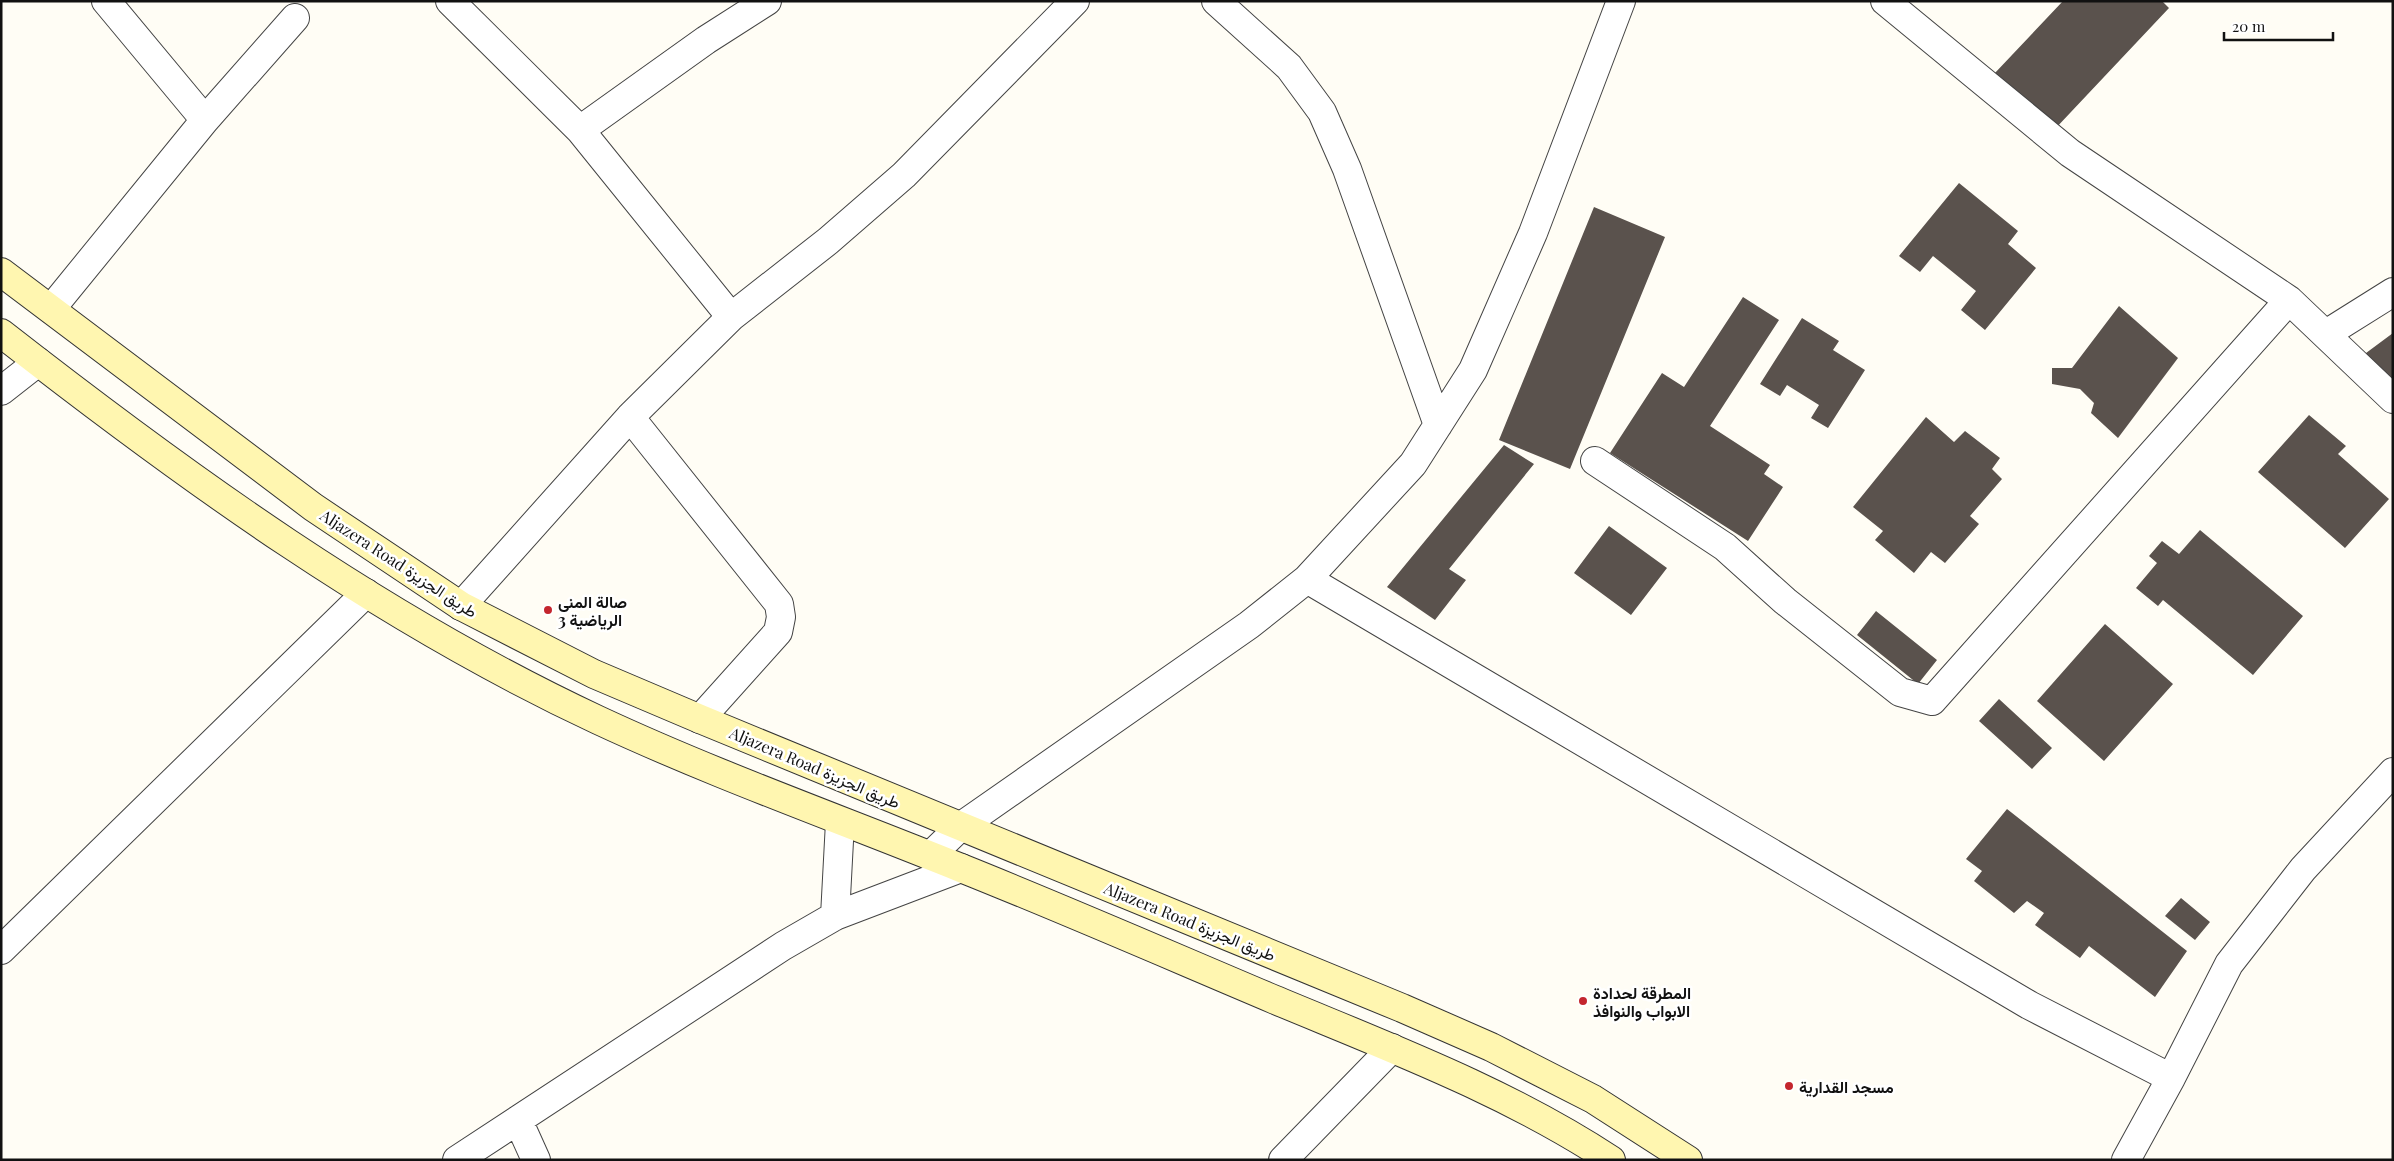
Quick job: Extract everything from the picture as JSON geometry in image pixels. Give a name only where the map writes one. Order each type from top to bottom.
[{"type":"main road","name":"Aljazera Road طريق الجزيزة","points":[[1,272],[313,507],[461,606],[594,674],[960,828],[1402,1008],[1491,1047],[1593,1098],[1688,1160]]},
{"type":"main road","points":[[1,333],[194,479],[366,593],[479,660],[599,720],[840,822],[961,868],[1392,1048],[1473,1084],[1582,1141],[1611,1160]]},
{"type":"street","points":[[106,1],[205,120]]},
{"type":"street","points":[[450,1],[580,130],[731,317]]},
{"type":"street","points":[[580,130],[706,40],[767,1]]},
{"type":"street","points":[[461,606],[630,417],[731,317],[828,241],[904,175],[1075,1]]},
{"type":"street","points":[[1216,1],[1289,67],[1322,112],[1347,169],[1438,425]]},
{"type":"street","points":[[930,856],[960,828],[1249,625],[1307,579],[1412,464],[1473,370],[1533,233],[1621,1]]},
{"type":"street","points":[[1885,1],[2070,154],[2289,300],[2393,399]]},
{"type":"street","points":[[51,309],[205,120],[295,18]]},
{"type":"street","points":[[2326,334],[2393,292]]},
{"type":"street","points":[[1594,461],[1725,547],[1785,601],[1900,692],[1932,701],[2289,300]]},
{"type":"street","points":[[1,391],[38,362]]},
{"type":"street","points":[[630,417],[779,604],[781,618],[778,632],[700,719]]},
{"type":"street","points":[[1307,579],[2029,1005],[2171,1078]]},
{"type":"street","points":[[1,950],[366,593]]},
{"type":"street","points":[[2126,1160],[2171,1078],[2229,964],[2303,870],[2393,772]]},
{"type":"street","points":[[835,916],[840,822]]},
{"type":"street","points":[[457,1160],[783,946],[835,916],[961,868]]},
{"type":"street","points":[[1283,1160],[1392,1048]]},
{"type":"street","points":[[518,1120],[536,1160]]},
{"type":"building","points":[[2063,1],[2162,1],[2169,8],[2054,130],[1994,74]]},
{"type":"building","points":[[1959,183],[2018,231],[2008,244],[2036,268],[1985,330],[1961,310],[1976,291],[1933,256],[1920,272],[1899,256]]},
{"type":"building","points":[[1594,207],[1665,237],[1570,469],[1499,440]]},
{"type":"building","points":[[1743,297],[1779,320],[1710,426],[1770,465],[1764,474],[1783,487],[1748,541],[1610,453],[1662,373],[1684,387]]},
{"type":"building","points":[[2119,306],[2178,358],[2118,438],[2091,413],[2094,403],[2080,389],[2052,384],[2052,368],[2072,368]]},
{"type":"building","points":[[1802,318],[1839,341],[1833,350],[1865,370],[1828,428],[1811,418],[1819,405],[1787,385],[1780,396],[1760,384]]},
{"type":"building","points":[[2393,333],[2393,383],[2362,356]]},
{"type":"building","points":[[2309,415],[2346,446],[2338,454],[2389,499],[2345,548],[2258,472]]},
{"type":"building","points":[[1926,417],[1954,442],[1965,431],[2000,458],[1992,469],[2002,479],[1970,516],[1979,524],[1945,563],[1931,552],[1914,573],[1875,540],[1883,531],[1853,507]]},
{"type":"building","points":[[1504,445],[1534,464],[1449,569],[1466,580],[1435,620],[1387,587]]},
{"type":"building","points":[[1609,526],[1667,568],[1631,615],[1574,573]]},
{"type":"building","points":[[2200,530],[2303,616],[2253,675],[2163,600],[2158,606],[2136,588],[2157,563],[2149,556],[2162,541],[2179,554]]},
{"type":"building","points":[[1876,611],[1937,660],[1918,684],[1857,635]]},
{"type":"building","points":[[2105,624],[2173,684],[2104,761],[2037,701]]},
{"type":"building","points":[[1999,699],[2052,748],[2032,769],[1979,721]]},
{"type":"building","points":[[2007,809],[2187,951],[2155,997],[2089,946],[2080,958],[2035,925],[2044,913],[2027,901],[2014,913],[1974,881],[1982,871],[1966,859]]},
{"type":"building","points":[[2181,898],[2210,922],[2195,940],[2165,916]]},
{"type":"place","name":"صالة المنى الرياضية 3","points":[[548,610]]},
{"type":"place","name":"المطرقة لحدادة الابواب والنوافذ","points":[[1583,1001]]},
{"type":"place","name":"مسجد القدارية","points":[[1789,1086]]}]
